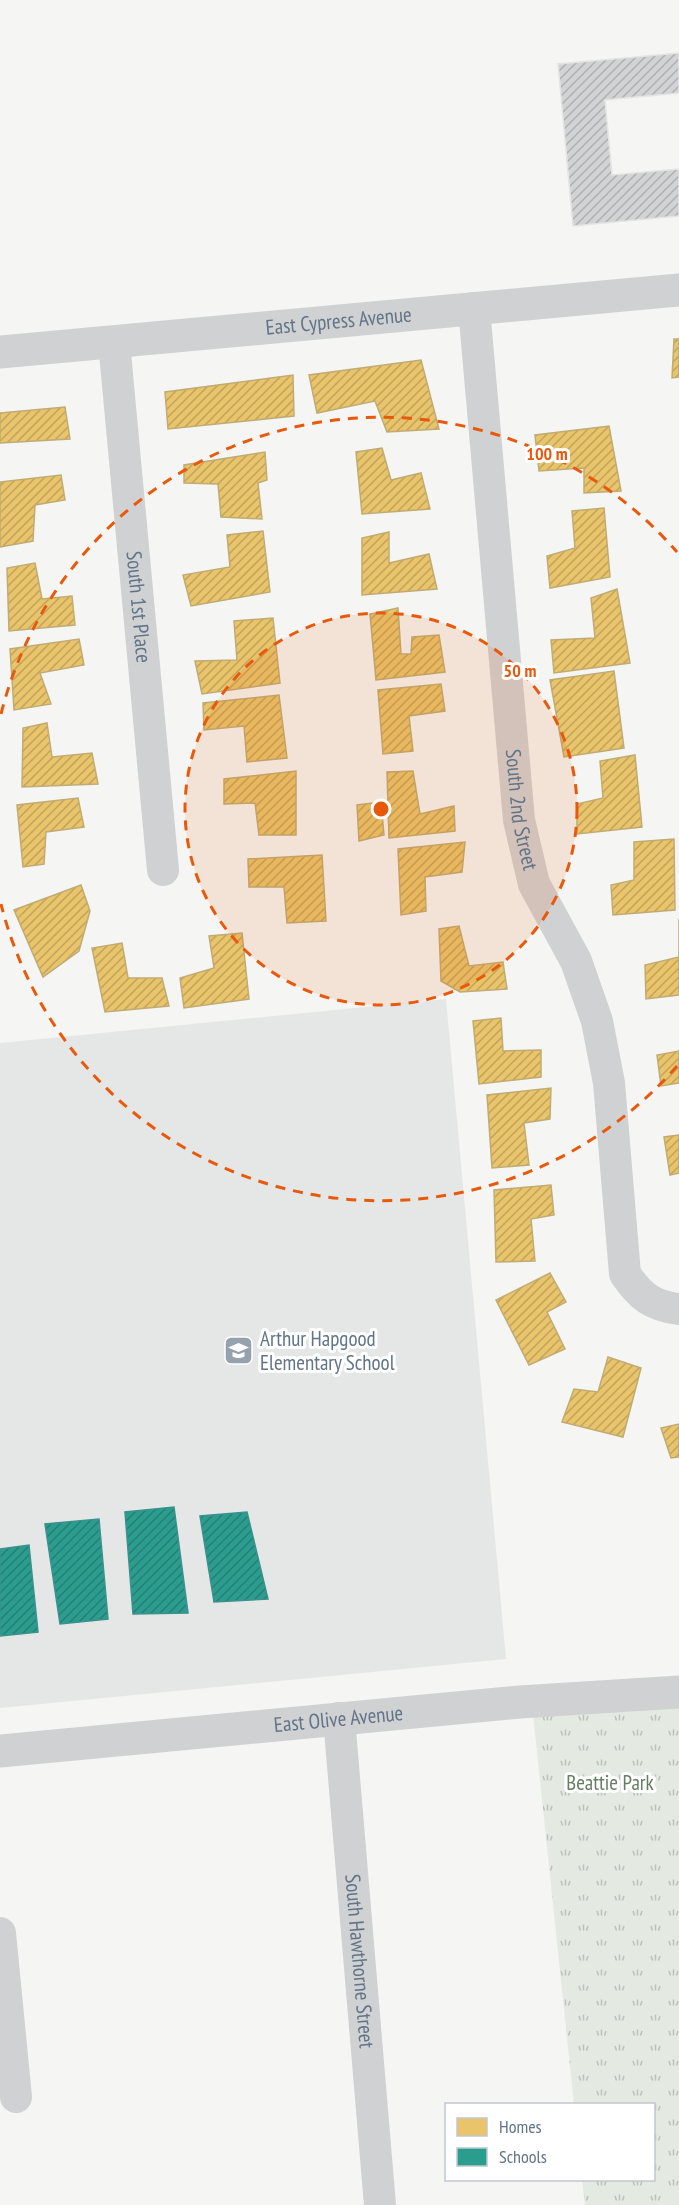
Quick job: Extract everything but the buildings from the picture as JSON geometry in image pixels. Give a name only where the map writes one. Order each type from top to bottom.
[{"type":"street","name":"East Cypress Avenue","points":[[0,352],[679,290]]},
{"type":"street","name":"South 2nd Street","points":[[474,308],[519,820],[534,884],[576,961],[597,1021],[609,1083],[625,1274],[638,1293],[662,1307],[679,1309]]},
{"type":"street","name":"South 1st Place","points":[[114,342],[163,870]]},
{"type":"street","name":"East Olive Avenue","points":[[0,1751],[519,1702],[679,1692]]},
{"type":"street","name":"South Hawthorne Street","points":[[339,1718],[380,2205]]},
{"type":"street","points":[[0,1932],[16,2097]]},
{"type":"shaded area","name":"Arthur Hapgood Elementary School","points":[[446,999],[506,1659],[0,1708],[0,1043]]},
{"type":"green space","name":"Beattie Park","points":[[679,1700],[679,2205],[585,2205],[582,2181],[655,2181],[655,2103],[574,2103],[533,1714]]},
{"type":"place","name":"Arthur Hapgood Elementary School","points":[[239,1351]]}]
